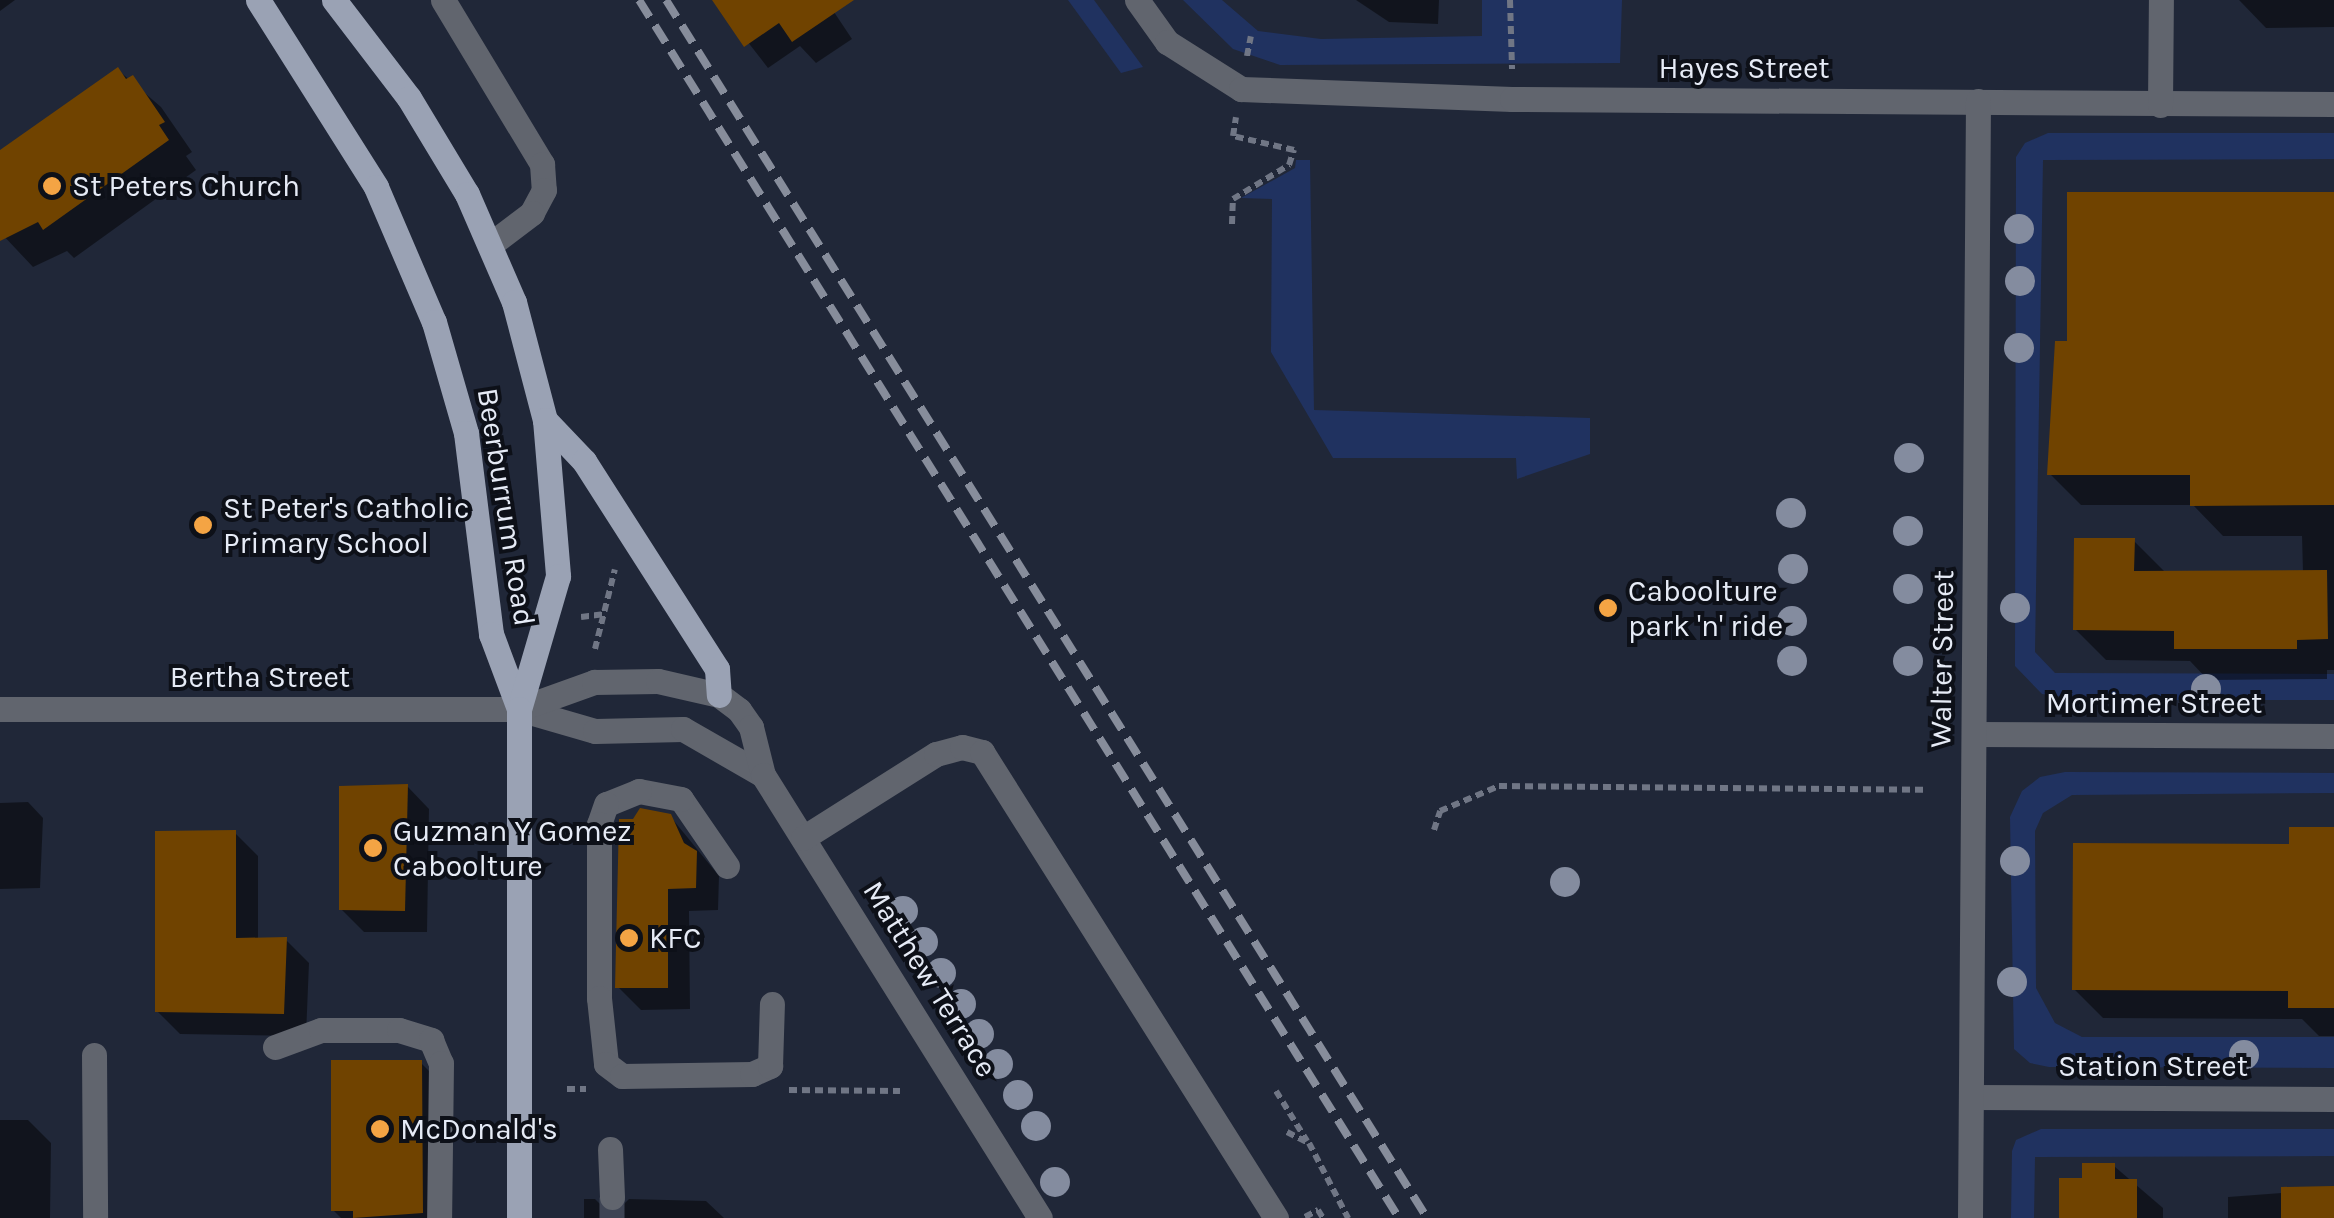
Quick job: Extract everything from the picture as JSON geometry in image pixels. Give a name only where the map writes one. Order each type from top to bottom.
[{"type":"main road","name":"Beerburrum Road","points":[[258,0],[376,188],[434,322],[466,434],[491,634],[519,709]]},
{"type":"main road","name":"Beerburrum Road","points":[[334,0],[440,146],[491,244],[546,420],[558,576],[519,709],[520,1218]]},
{"type":"main road","points":[[546,420],[584,461],[717,669],[719,695]]},
{"type":"street","points":[[443,0],[542,164],[544,190],[532,213],[491,244]]},
{"type":"street","name":"Hayes Street","points":[[1138,0],[1167,42],[1241,88],[1512,99],[2334,104]]},
{"type":"street","points":[[2160,105],[2161,0]]},
{"type":"street","name":"Walter Street","points":[[1970,1218],[1978,101]]},
{"type":"street","points":[[519,709],[594,682],[658,681],[719,695]]},
{"type":"street","name":"Matthew Terrace","points":[[719,695],[751,727],[763,775],[1040,1218]]},
{"type":"street","name":"Bertha Street","points":[[0,708],[519,709]]},
{"type":"street","name":"Matthew Terrace","points":[[519,709],[595,731],[683,729],[763,775]]},
{"type":"street","name":"Mortimer Street","points":[[1974,734],[2334,736]]},
{"type":"street","points":[[803,838],[903,772],[962,746],[988,758],[1276,1218]]},
{"type":"street","points":[[727,866],[681,800],[640,791],[606,804],[599,824],[599,1037],[606,1064],[622,1076],[752,1074],[770,1066],[772,1004]]},
{"type":"street","points":[[275,1047],[321,1030],[399,1030],[432,1040],[441,1063],[439,1218]]},
{"type":"street","points":[[94,1055],[94,1218]]},
{"type":"street","name":"Station Street","points":[[1972,1097],[2334,1098]]},
{"type":"street","points":[[610,1149],[612,1197]]},
{"type":"path","points":[[1510,0],[1512,99]]},
{"type":"path","points":[[1232,224],[1233,198],[1289,165],[1294,150]]},
{"type":"path","points":[[594,664],[616,566],[627,559]]},
{"type":"path","points":[[581,617],[605,614]]},
{"type":"path","points":[[1434,830],[1440,811],[1499,786],[1924,790]]},
{"type":"path","points":[[1276,1091],[1309,1143],[1348,1218]]},
{"type":"path","points":[[1287,1132],[1309,1143]]},
{"type":"path","points":[[1304,1218],[1318,1210],[1322,1218]]},
{"type":"shaded area","points":[[1068,0],[1094,0],[1143,67],[1121,73]]},
{"type":"shaded area","points":[[1183,0],[1222,0],[1258,31],[1321,39],[1482,36],[1482,0],[1622,0],[1620,63],[1280,65],[1233,49]]},
{"type":"shaded area","points":[[2048,133],[2334,133],[2334,159],[2043,160],[2035,652],[2055,673],[2334,674],[2334,700],[2086,700],[2042,694],[2015,666],[2016,157],[2025,143]]},
{"type":"shaded area","points":[[1296,160],[1310,160],[1314,410],[1590,418],[1590,454],[1517,479],[1516,458],[1333,458],[1271,352],[1272,199],[1241,198],[1295,168]]},
{"type":"shaded area","points":[[2065,772],[2334,773],[2334,793],[2072,795],[2043,813],[2035,831],[2036,988],[2055,1023],[2082,1037],[2334,1037],[2334,1068],[2049,1067],[2030,1063],[2014,1049],[2010,817],[2022,791],[2040,777]]},
{"type":"shaded area","points":[[2041,1129],[2334,1129],[2334,1156],[2035,1157],[2034,1218],[2011,1218],[2012,1151],[2016,1140]]},
{"type":"building","points":[[712,0],[854,0],[792,42],[779,23],[744,47]]},
{"type":"building","name":"St Peters Church","points":[[118,67],[126,79],[133,75],[165,122],[159,125],[169,140],[43,230],[38,222],[0,241],[0,150]]},
{"type":"building","points":[[2067,192],[2334,192],[2334,505],[2190,506],[2190,475],[2047,475],[2055,341],[2067,341]]},
{"type":"building","points":[[2074,538],[2135,538],[2134,571],[2327,570],[2328,639],[2297,640],[2297,649],[2174,649],[2174,631],[2073,630]]},
{"type":"building","name":"Guzman Y Gomez Caboolture","points":[[408,784],[405,911],[339,910],[339,786]]},
{"type":"building","name":"KFC","points":[[640,808],[671,814],[684,843],[697,851],[696,888],[668,889],[668,988],[615,988],[619,819],[633,819]]},
{"type":"building","points":[[2289,827],[2334,827],[2334,1008],[2288,1008],[2288,991],[2072,990],[2073,843],[2289,844]]},
{"type":"building","points":[[236,830],[236,938],[287,937],[284,1014],[155,1012],[155,831]]},
{"type":"building","name":"McDonald's","points":[[331,1060],[422,1060],[423,1213],[353,1218],[353,1211],[331,1211]]},
{"type":"building","points":[[2082,1163],[2115,1163],[2115,1179],[2137,1179],[2137,1218],[2059,1218],[2059,1178],[2082,1178]]},
{"type":"building","points":[[2334,1186],[2334,1218],[2281,1218],[2281,1187]]},
{"type":"tunnel","points":[[612,1197],[612,1218]]},
{"type":"railway","points":[[639,0],[1399,1218]]},
{"type":"railway","points":[[666,0],[1427,1218]]},
{"type":"place","name":"St Peters Church","points":[[52,186]]},
{"type":"place","name":"St Peter's Catholic Primary School","points":[[203,525]]},
{"type":"place","name":"Caboolture park 'n' ride","points":[[1608,608]]},
{"type":"place","name":"Guzman Y Gomez Caboolture","points":[[373,848]]},
{"type":"place","name":"KFC","points":[[629,938]]},
{"type":"place","name":"McDonald's","points":[[380,1129]]}]
